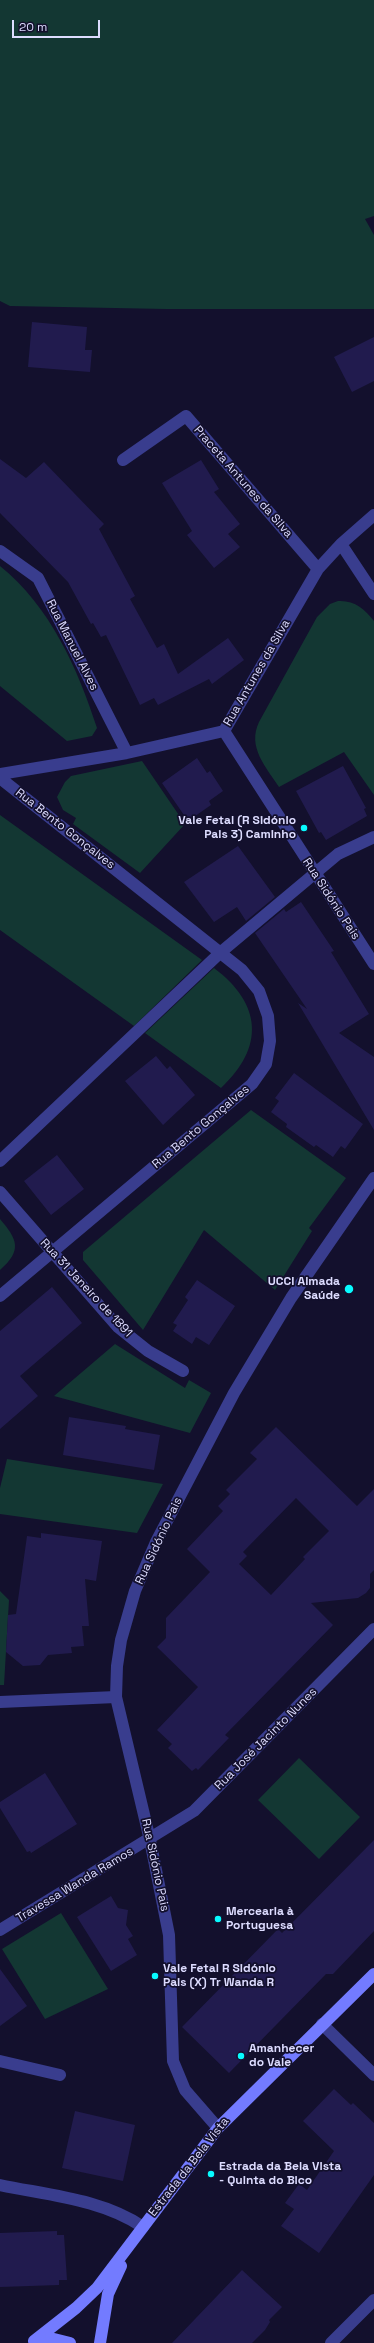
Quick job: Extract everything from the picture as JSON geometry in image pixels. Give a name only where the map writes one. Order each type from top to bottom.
[{"type":"street","name":"Praceta Antunes da Silva","points":[[123,460],[186,416],[318,569]]},
{"type":"street","name":"Rua Antunes da Silva","points":[[0,774],[127,753],[224,731],[318,569],[341,544],[374,515]]},
{"type":"street","points":[[341,544],[374,594]]},
{"type":"street","name":"Rua Manuel Alves","points":[[0,550],[38,578],[127,753]]},
{"type":"street","name":"Rua Sidónio Pais","points":[[224,731],[374,964]]},
{"type":"street","name":"Rua Bento Gonçalves","points":[[0,778],[242,970],[260,991],[268,1016],[270,1035],[266,1064],[252,1084],[0,1296]]},
{"type":"street","points":[[0,1161],[221,952],[338,854],[374,837]]},
{"type":"street","name":"Rua Sidónio Pais","points":[[218,2128],[185,2090],[173,2061],[169,1935],[150,1840],[116,1697],[117,1666],[121,1640],[135,1591],[156,1542],[261,1346],[291,1298],[374,1178]]},
{"type":"street","name":"Rua 31 Janeiro de 1891","points":[[0,1192],[35,1234],[53,1250],[118,1327],[148,1351],[183,1371]]},
{"type":"street","name":"Rua José Jacinto Nunes","points":[[150,1840],[194,1811],[374,1629]]},
{"type":"street","points":[[0,1702],[116,1697]]},
{"type":"street","name":"Travessa Wanda Ramos","points":[[0,1930],[150,1840]]},
{"type":"street","name":"Estrada da Bela Vista","points":[[129,2247],[218,2128],[374,1974]]},
{"type":"street","points":[[322,2024],[374,2075]]},
{"type":"street","points":[[0,2061],[60,2075]]},
{"type":"street","points":[[0,2185],[102,2207],[128,2216],[143,2227]]},
{"type":"street","points":[[30,2342],[76,2308],[97,2288],[129,2247]]},
{"type":"street","points":[[100,2343],[108,2294],[129,2247]]},
{"type":"street","points":[[331,2343],[374,2300]]},
{"type":"street","points":[[30,2342],[54,2339],[70,2343]]},
{"type":"green space","points":[[0,0],[374,0],[374,216],[365,219],[374,235],[374,309],[166,309],[10,306],[0,301]]},
{"type":"green space","points":[[0,566],[18,582],[34,600],[48,619],[60,640],[81,683],[97,728],[92,736],[67,741],[0,686]]},
{"type":"green space","points":[[338,601],[349,602],[359,606],[374,621],[374,795],[344,752],[279,787],[264,764],[255,740],[259,722],[317,617],[330,604]]},
{"type":"green space","points":[[142,761],[185,824],[140,873],[73,824],[76,818],[63,810],[57,797],[65,782],[71,776]]},
{"type":"green space","points":[[0,815],[202,960],[134,1026],[0,930]]},
{"type":"green space","points":[[214,968],[230,982],[242,996],[249,1011],[252,1026],[251,1042],[245,1057],[235,1073],[221,1088],[145,1033]]},
{"type":"green space","points":[[251,1110],[346,1178],[309,1228],[312,1231],[275,1290],[204,1230],[143,1330],[83,1260],[83,1252]]},
{"type":"green space","points":[[0,1219],[14,1239],[15,1250],[7,1263],[0,1270]]},
{"type":"green space","points":[[115,1344],[185,1388],[189,1380],[211,1393],[190,1433],[54,1396]]},
{"type":"green space","points":[[7,1459],[163,1484],[137,1533],[0,1514],[0,1488]]},
{"type":"green space","points":[[0,1591],[9,1600],[4,1685],[0,1685]]},
{"type":"green space","points":[[299,1758],[360,1817],[319,1859],[258,1800]]},
{"type":"green space","points":[[61,1913],[108,1989],[45,2019],[2,1949]]},
{"type":"building","points":[[32,322],[87,327],[85,350],[92,350],[90,372],[28,367]]},
{"type":"building","points":[[374,337],[374,381],[352,392],[334,357]]},
{"type":"building","points":[[0,459],[26,478],[44,462],[104,524],[99,529],[135,596],[130,599],[157,648],[164,644],[178,674],[228,638],[244,660],[212,684],[209,679],[158,705],[154,698],[140,705],[106,635],[101,637],[93,623],[91,624],[68,582],[0,513]]},
{"type":"building","points":[[201,460],[219,489],[214,492],[240,524],[228,534],[240,547],[214,568],[187,535],[192,531],[162,483]]},
{"type":"building","points":[[197,758],[207,773],[210,771],[223,791],[209,801],[211,805],[188,821],[162,783]]},
{"type":"building","points":[[343,766],[366,808],[364,809],[367,816],[326,840],[321,832],[319,833],[296,791]]},
{"type":"building","points":[[238,846],[275,897],[246,921],[237,907],[214,922],[184,882]]},
{"type":"building","points":[[301,902],[334,951],[331,952],[369,1014],[339,1033],[374,1057],[374,1130],[298,1003],[307,1009],[255,933],[284,909],[286,912]]},
{"type":"building","points":[[156,1056],[167,1069],[170,1066],[195,1095],[163,1125],[125,1081]]},
{"type":"building","points":[[294,1073],[363,1124],[345,1149],[341,1146],[333,1157],[316,1145],[314,1147],[286,1127],[287,1124],[271,1112],[279,1101],[275,1098]]},
{"type":"building","points":[[57,1155],[84,1189],[51,1215],[24,1181]]},
{"type":"building","points":[[197,1280],[235,1306],[209,1345],[196,1337],[192,1344],[173,1331],[177,1325],[173,1323],[188,1300],[185,1297]]},
{"type":"building","points":[[52,1287],[82,1323],[20,1376],[38,1396],[0,1429],[0,1331]]},
{"type":"building","points":[[69,1417],[126,1426],[125,1429],[160,1435],[154,1470],[63,1455]]},
{"type":"building","points":[[276,1427],[357,1506],[374,1489],[374,1570],[370,1574],[370,1588],[366,1593],[358,1598],[311,1603],[333,1625],[225,1735],[229,1738],[198,1770],[196,1768],[192,1771],[168,1748],[172,1744],[157,1730],[198,1687],[157,1647],[166,1638],[166,1618],[210,1572],[187,1549],[223,1511],[218,1506],[230,1494],[226,1490],[257,1459],[250,1453]],"holes":[[[296,1498],[329,1531],[303,1557],[305,1559],[271,1595],[239,1564],[247,1556],[243,1552]]]},
{"type":"building","points":[[41,1533],[102,1541],[96,1581],[85,1579],[89,1626],[82,1626],[84,1646],[71,1647],[72,1653],[48,1655],[40,1665],[23,1666],[6,1652],[8,1615],[16,1614],[27,1536],[41,1538]]},
{"type":"building","points":[[45,1773],[77,1824],[31,1853],[30,1851],[27,1852],[0,1808],[0,1802]]},
{"type":"building","points":[[374,1840],[374,1931],[333,1974],[326,1974],[229,2073],[182,2027],[278,1929],[282,1933]]},
{"type":"building","points":[[111,1896],[118,1908],[128,1910],[126,1925],[133,1936],[128,1939],[137,1955],[111,1971],[77,1917]]},
{"type":"building","points":[[0,1969],[27,2006],[0,2026]]},
{"type":"building","points":[[334,2089],[351,2105],[353,2103],[374,2123],[374,2175],[319,2253],[281,2226],[294,2209],[285,2203],[299,2184],[307,2190],[334,2151],[303,2121]]},
{"type":"building","points":[[75,2111],[135,2125],[123,2181],[62,2168]]},
{"type":"building","points":[[57,2231],[57,2235],[64,2235],[67,2280],[59,2280],[59,2285],[0,2287],[0,2233]]},
{"type":"building","points":[[242,2270],[282,2307],[269,2320],[270,2322],[265,2330],[252,2343],[172,2343]]},
{"type":"place","name":"Vale Fetal (R Sidónio Pais 3) Caminho","points":[[304,828]]},
{"type":"place","name":"UCCI Almada Saúde","points":[[349,1289]]},
{"type":"place","name":"Mercearia à Portuguesa","points":[[218,1919]]},
{"type":"place","name":"Vale Fetal R Sidónio Pais (X) Tr Wanda R","points":[[155,1976]]},
{"type":"place","name":"Amanhecer do Vale","points":[[241,2056]]},
{"type":"place","name":"Estrada da Bela Vista - Quinta do Bico","points":[[211,2174]]}]
